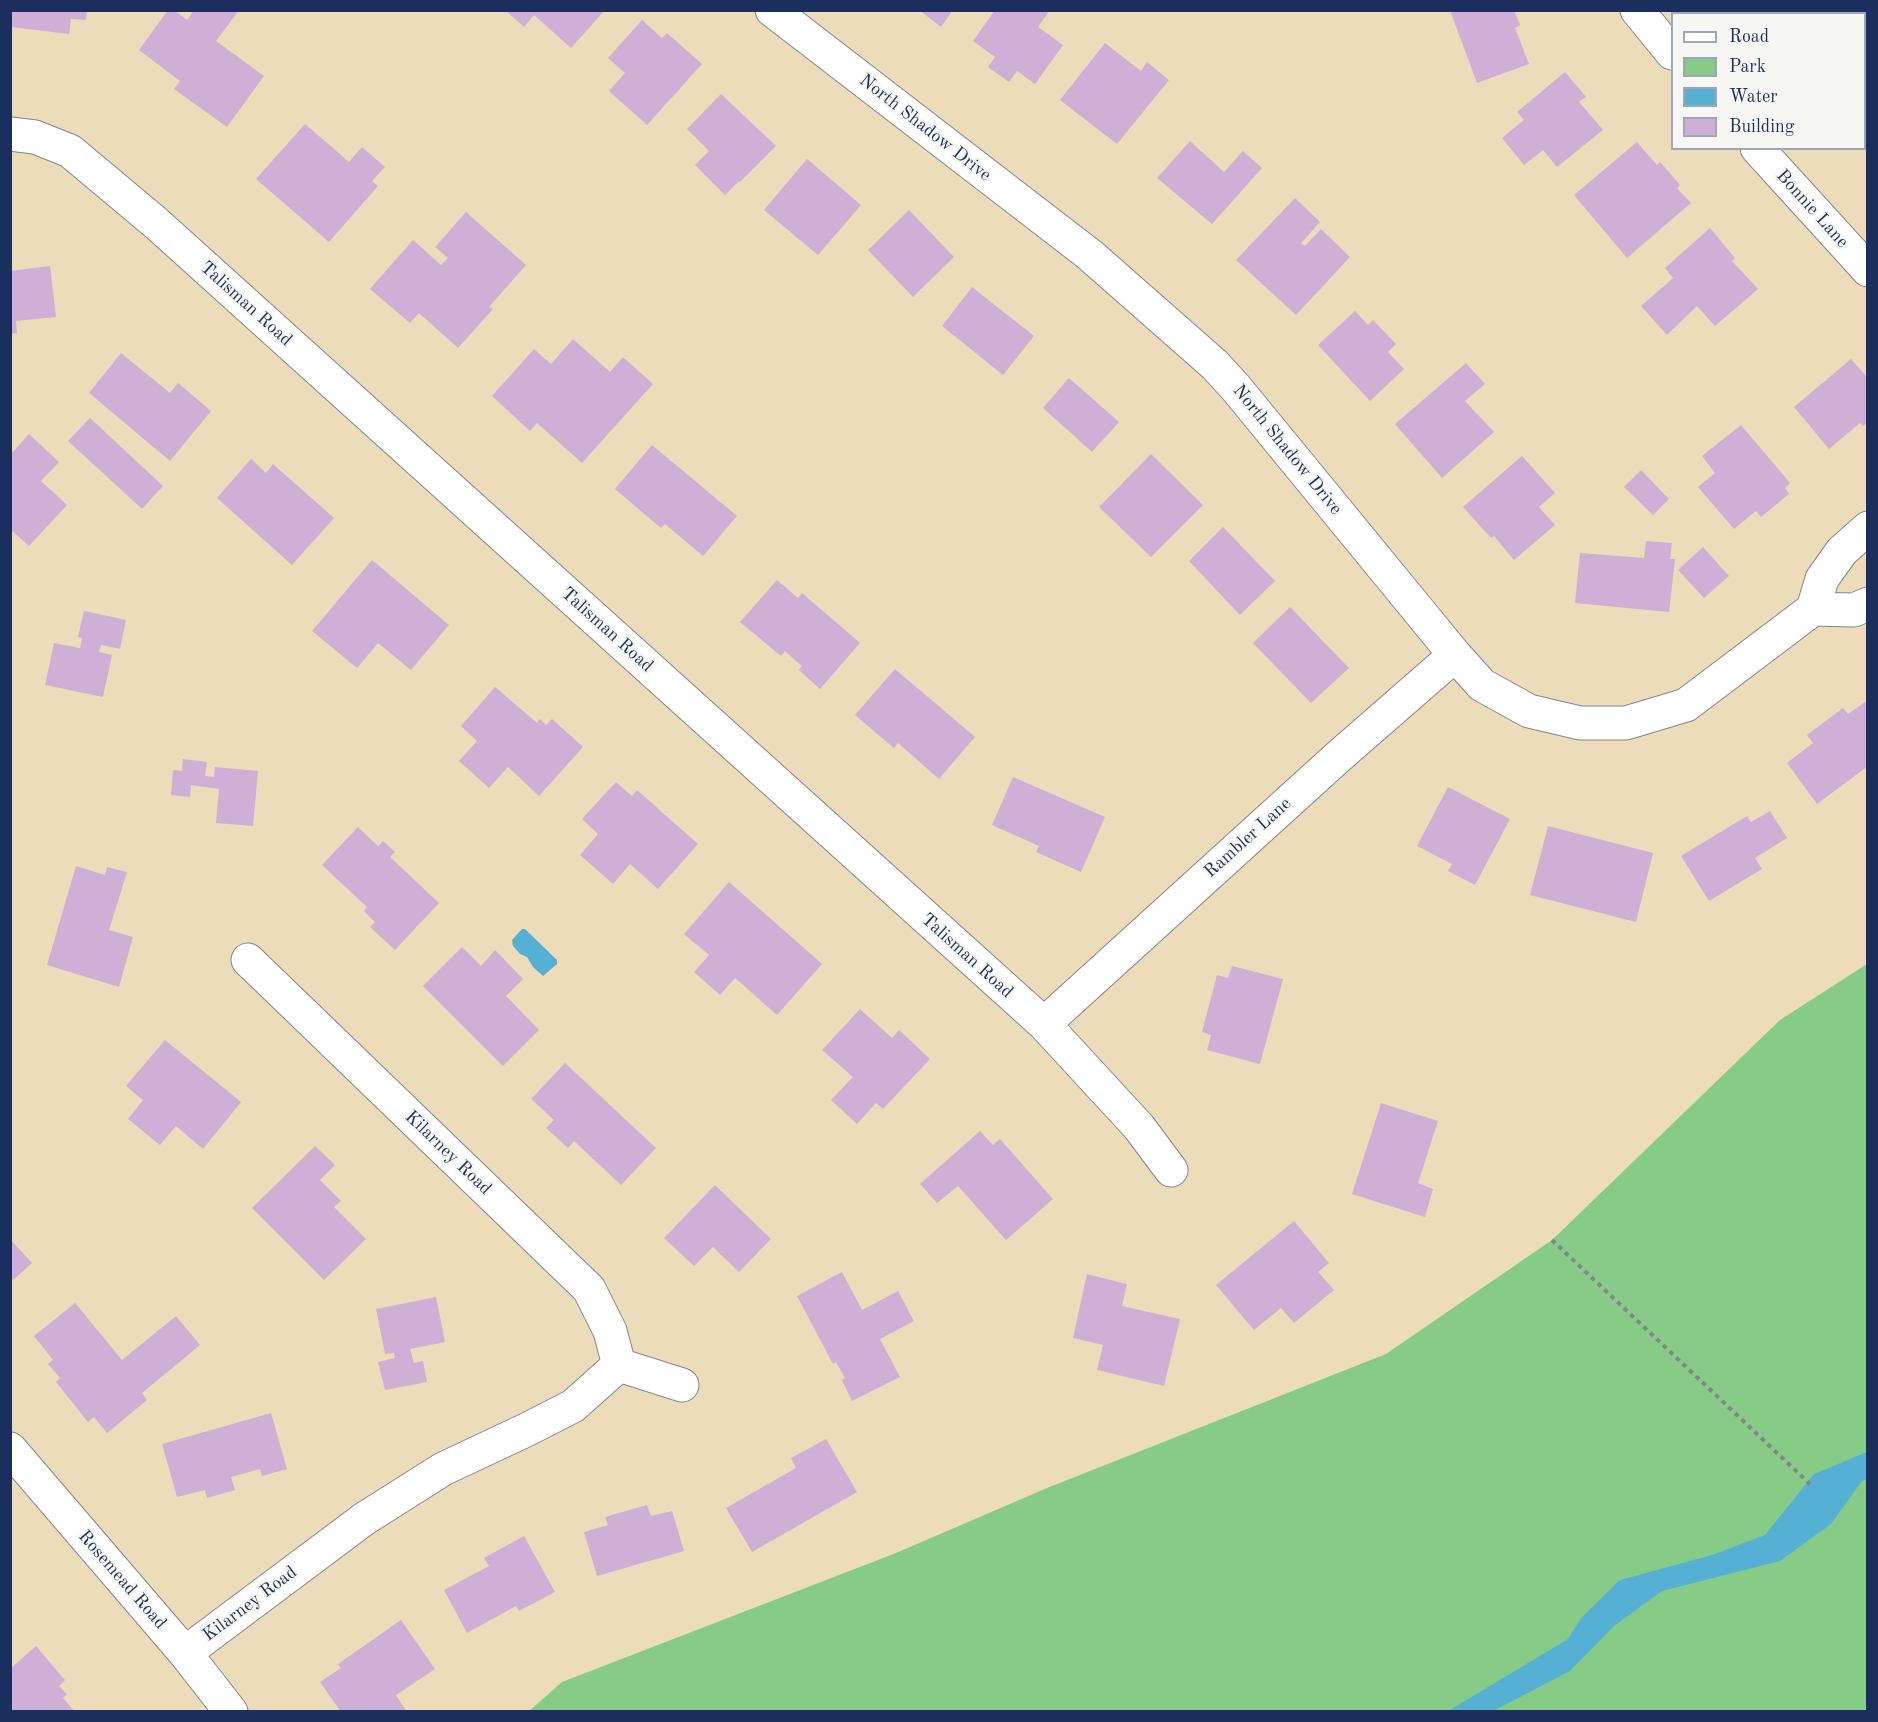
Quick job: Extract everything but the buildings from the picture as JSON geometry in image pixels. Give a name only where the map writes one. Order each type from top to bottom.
[{"type":"street","name":"North Shadow Drive","points":[[772,10],[1090,255],[1215,365],[1482,685],[1529,711],[1580,723],[1626,723],[1686,705],[1813,609]]},
{"type":"street","points":[[1637,10],[1671,52]]},
{"type":"street","name":"Talisman Road","points":[[10,134],[35,137],[70,151],[156,223],[1044,1024],[1139,1127],[1171,1170]]},
{"type":"street","name":"Bonnie Lane","points":[[1759,150],[1868,270]]},
{"type":"street","points":[[1868,528],[1842,551],[1822,579],[1813,609],[1854,609],[1868,604]]},
{"type":"street","name":"Rambler Lane","points":[[1044,1024],[1330,764],[1455,655]]},
{"type":"street","name":"Kilarney Road","points":[[185,1653],[363,1519],[443,1468],[573,1406],[619,1365],[610,1331],[589,1289],[248,960]]},
{"type":"street","points":[[619,1365],[682,1385]]},
{"type":"street","name":"Rosemead Road","points":[[10,1449],[185,1653],[231,1712]]},
{"type":"path","points":[[1552,1240],[1813,1487]]},
{"type":"green space","points":[[1867,964],[1867,1711],[528,1712],[562,1682],[896,1553],[1047,1488],[1386,1354],[1552,1240],[1780,1020]]},
{"type":"water","points":[[522,929],[525,929],[557,960],[557,964],[543,976],[533,967],[527,957],[520,954],[513,946],[512,940]]},
{"type":"water","points":[[1867,1452],[1867,1479],[1862,1481],[1831,1524],[1780,1561],[1662,1591],[1614,1626],[1570,1671],[1493,1711],[1448,1711],[1568,1639],[1581,1618],[1620,1580],[1712,1555],[1765,1535],[1814,1474]]}]
